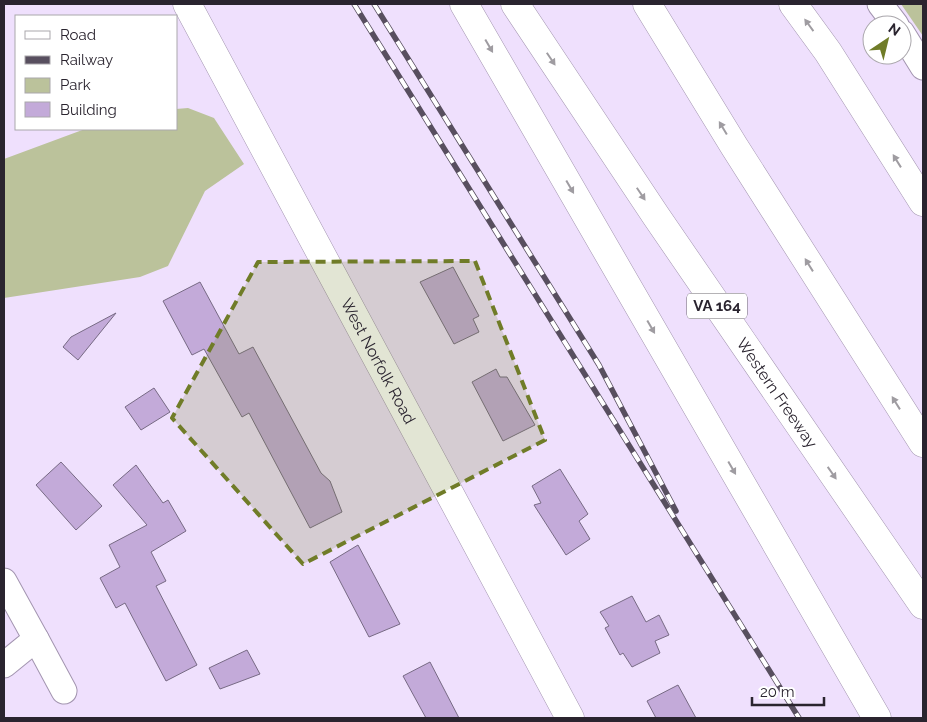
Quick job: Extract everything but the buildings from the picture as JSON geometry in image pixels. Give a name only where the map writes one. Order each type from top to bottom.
[{"type":"main road","name":"West Norfolk Road","points":[[187,4],[570,718]]},
{"type":"main road","points":[[464,4],[877,718]]},
{"type":"main road","name":"Western Freeway","points":[[515,4],[656,216],[923,605]]},
{"type":"main road","points":[[648,4],[734,146],[923,443]]},
{"type":"main road","points":[[793,4],[828,52],[923,202]]},
{"type":"street","points":[[880,4],[888,15]]},
{"type":"street","points":[[912,49],[923,67]]},
{"type":"street","points":[[4,580],[64,691]]},
{"type":"street","points":[[4,665],[36,639]]},
{"type":"highlighted area","points":[[475,261],[545,440],[303,564],[172,418],[258,262]]},
{"type":"green space","points":[[901,4],[923,4],[923,36],[912,20],[912,15],[909,15]]},
{"type":"green space","points":[[188,108],[214,118],[244,164],[205,191],[168,266],[140,277],[4,298],[4,159],[82,130],[178,130],[178,109]]},
{"type":"railway","points":[[354,4],[799,718]]},
{"type":"railway","points":[[374,4],[599,365],[676,511]]}]
